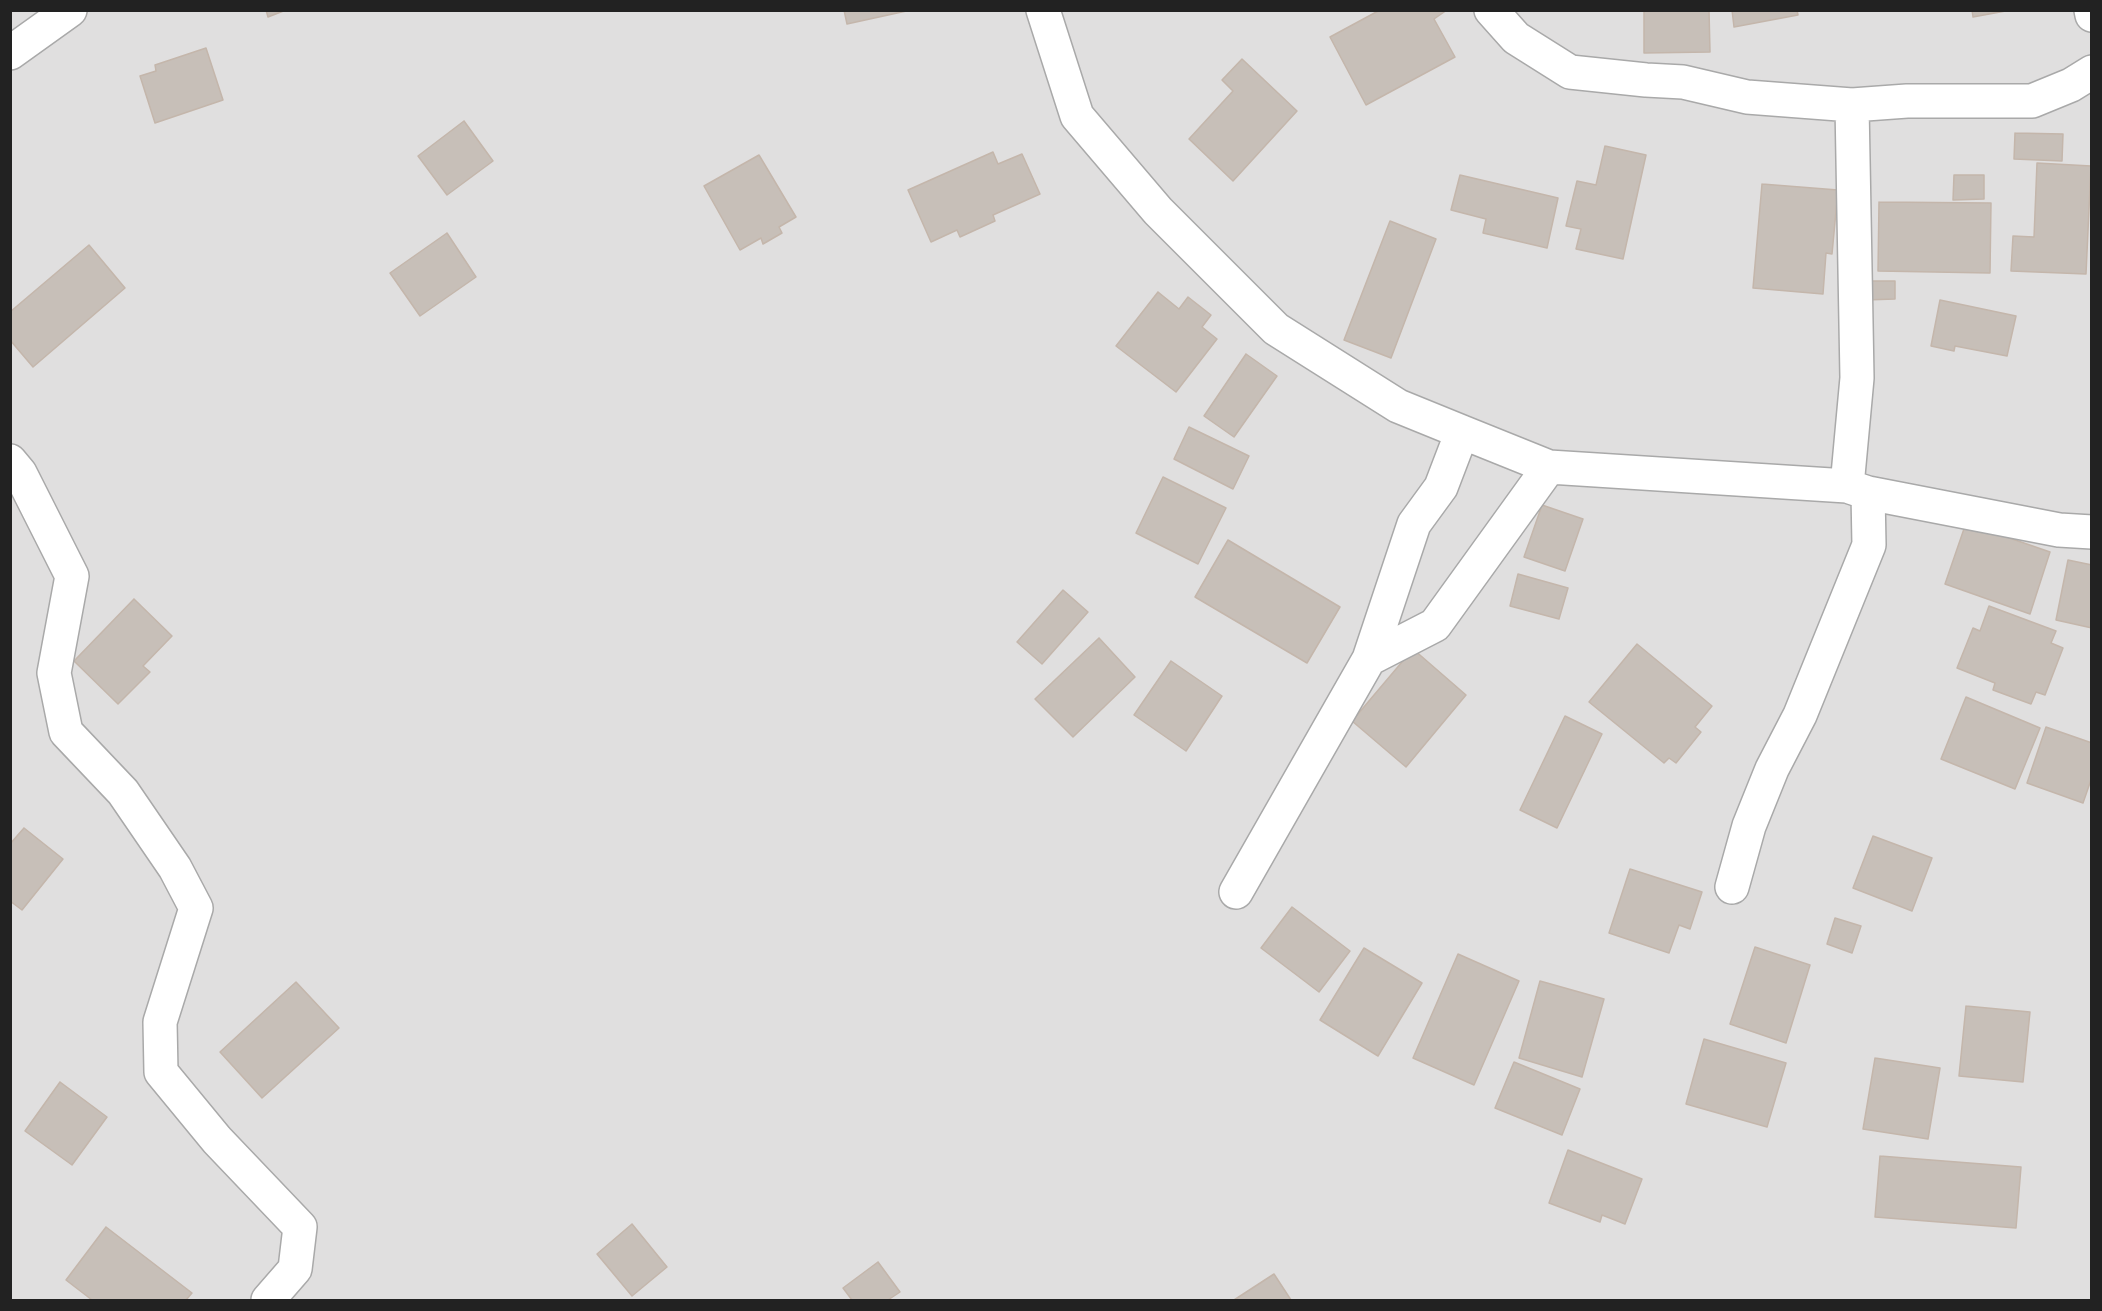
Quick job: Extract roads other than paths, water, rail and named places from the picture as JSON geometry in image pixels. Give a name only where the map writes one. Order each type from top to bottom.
[{"type":"street","points":[[10,52],[70,10]]},
{"type":"street","points":[[1043,10],[1077,116],[1158,211],[1276,329],[1398,406],[1549,467],[1858,490],[2059,530],[2091,532]]},
{"type":"street","points":[[1491,10],[1516,38],[1570,72],[1683,82],[1747,97],[1852,105],[1907,101],[2032,100],[2071,85],[2091,72]]},
{"type":"street","points":[[2091,10],[2091,15]]},
{"type":"street","points":[[1732,887],[1749,826],[1772,769],[1800,715],[1869,545],[1858,490],[1852,105]]},
{"type":"street","points":[[1236,892],[1369,659],[1414,524],[1441,487],[1462,432]]},
{"type":"street","points":[[10,461],[20,473],[72,576],[54,673],[66,732],[123,792],[175,868],[196,908],[160,1022],[161,1072],[217,1140],[300,1227],[295,1269],[268,1300]]},
{"type":"street","points":[[1369,659],[1435,626],[1549,467]]}]
